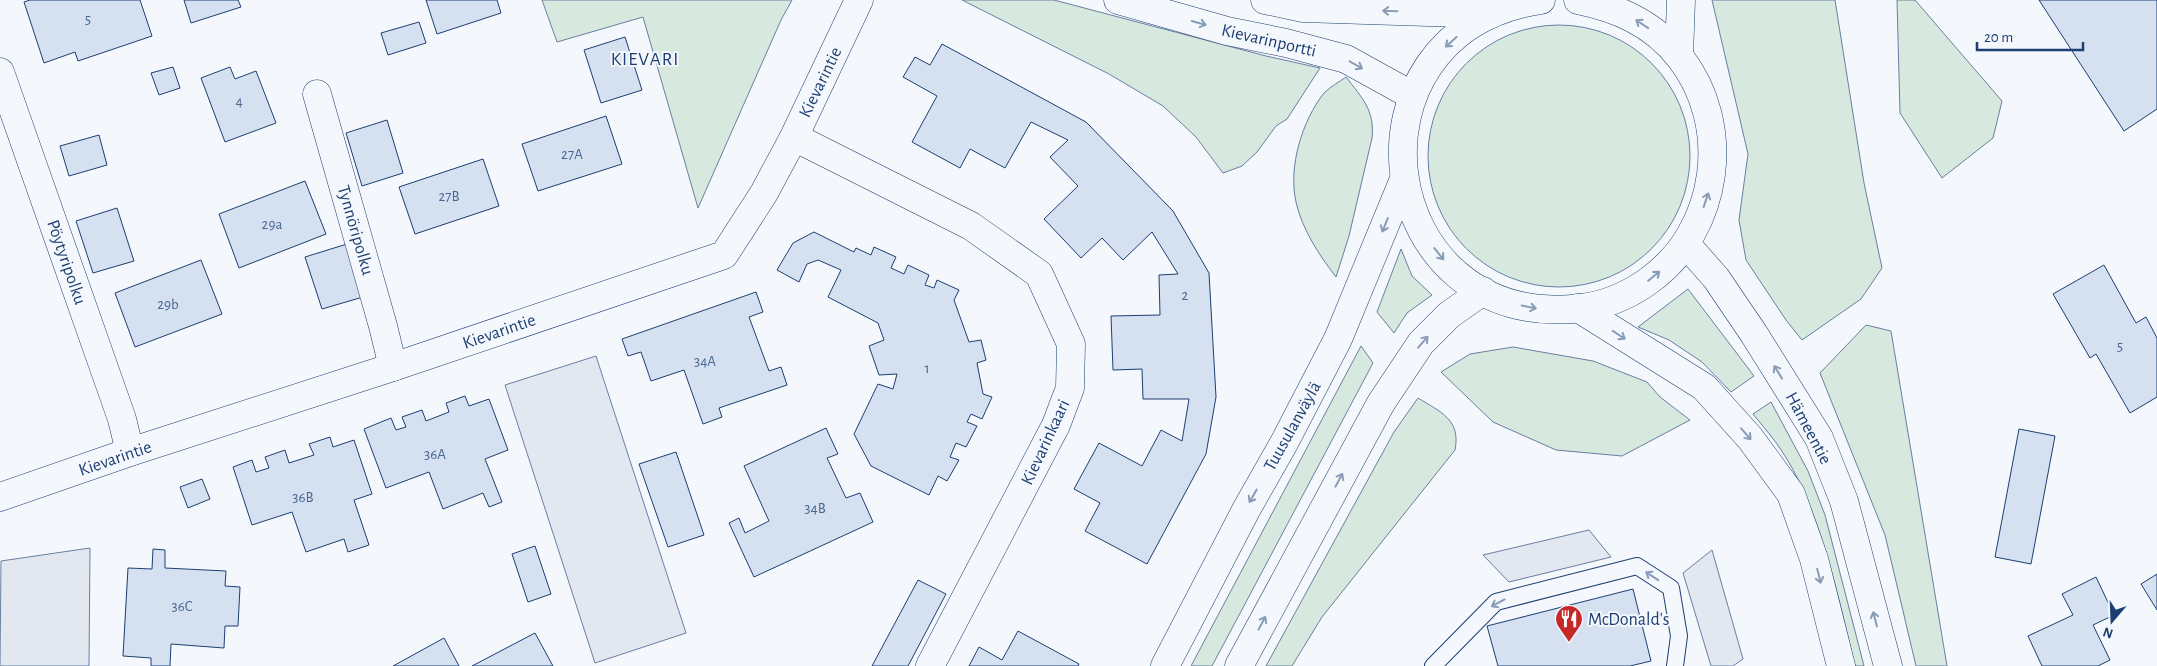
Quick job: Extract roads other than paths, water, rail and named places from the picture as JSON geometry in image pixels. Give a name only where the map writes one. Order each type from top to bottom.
[{"type":"street","name":"Kievarintie","points":[[0,497],[724,255],[764,193],[794,136],[859,0]]},
{"type":"street","name":"Kievarinportti","points":[[1118,0],[1173,8],[1227,31],[1286,43],[1346,59],[1413,96]]},
{"type":"street","points":[[1265,0],[1303,8],[1491,14]]},
{"type":"street","points":[[1541,0],[1518,3],[1491,14],[1465,29],[1443,49],[1426,71],[1413,96],[1405,123],[1402,151],[1404,180],[1411,207],[1423,232],[1439,256],[1459,276],[1483,291],[1508,302],[1536,309],[1565,311],[1593,306],[1620,298],[1645,284],[1667,266],[1686,244],[1700,220],[1709,193],[1713,155],[1713,136],[1707,108],[1695,80],[1679,56],[1658,35],[1633,18],[1606,6],[1578,0]]},
{"type":"street","points":[[1679,56],[1681,0]]},
{"type":"street","name":"Pöytyripolku","points":[[0,72],[122,418],[130,452]]},
{"type":"street","name":"Tynnöripolku","points":[[317,94],[393,367]]},
{"type":"street","name":"Kievarinkaari","points":[[794,136],[971,226],[1039,274],[1071,344],[1070,388],[1056,425],[930,666]]},
{"type":"street","name":"Tuusulanväylä","points":[[1164,666],[1338,339],[1404,180]]},
{"type":"street","name":"Hämeentie","points":[[1686,244],[1716,278],[1754,334],[1819,438],[1844,501],[1888,666]]},
{"type":"street","points":[[1239,666],[1380,403],[1421,343],[1449,315],[1483,291]]},
{"type":"street","points":[[1578,308],[1704,388],[1750,438],[1791,494],[1814,558],[1842,666]]},
{"type":"lane","points":[[1434,666],[1496,602],[1637,566],[1671,588],[1679,636],[1675,666]]},
{"type":"place","name":"McDonald's","points":[[1569,643]]},
{"type":"district","name":"KIEVARI","points":[[645,58]]}]
